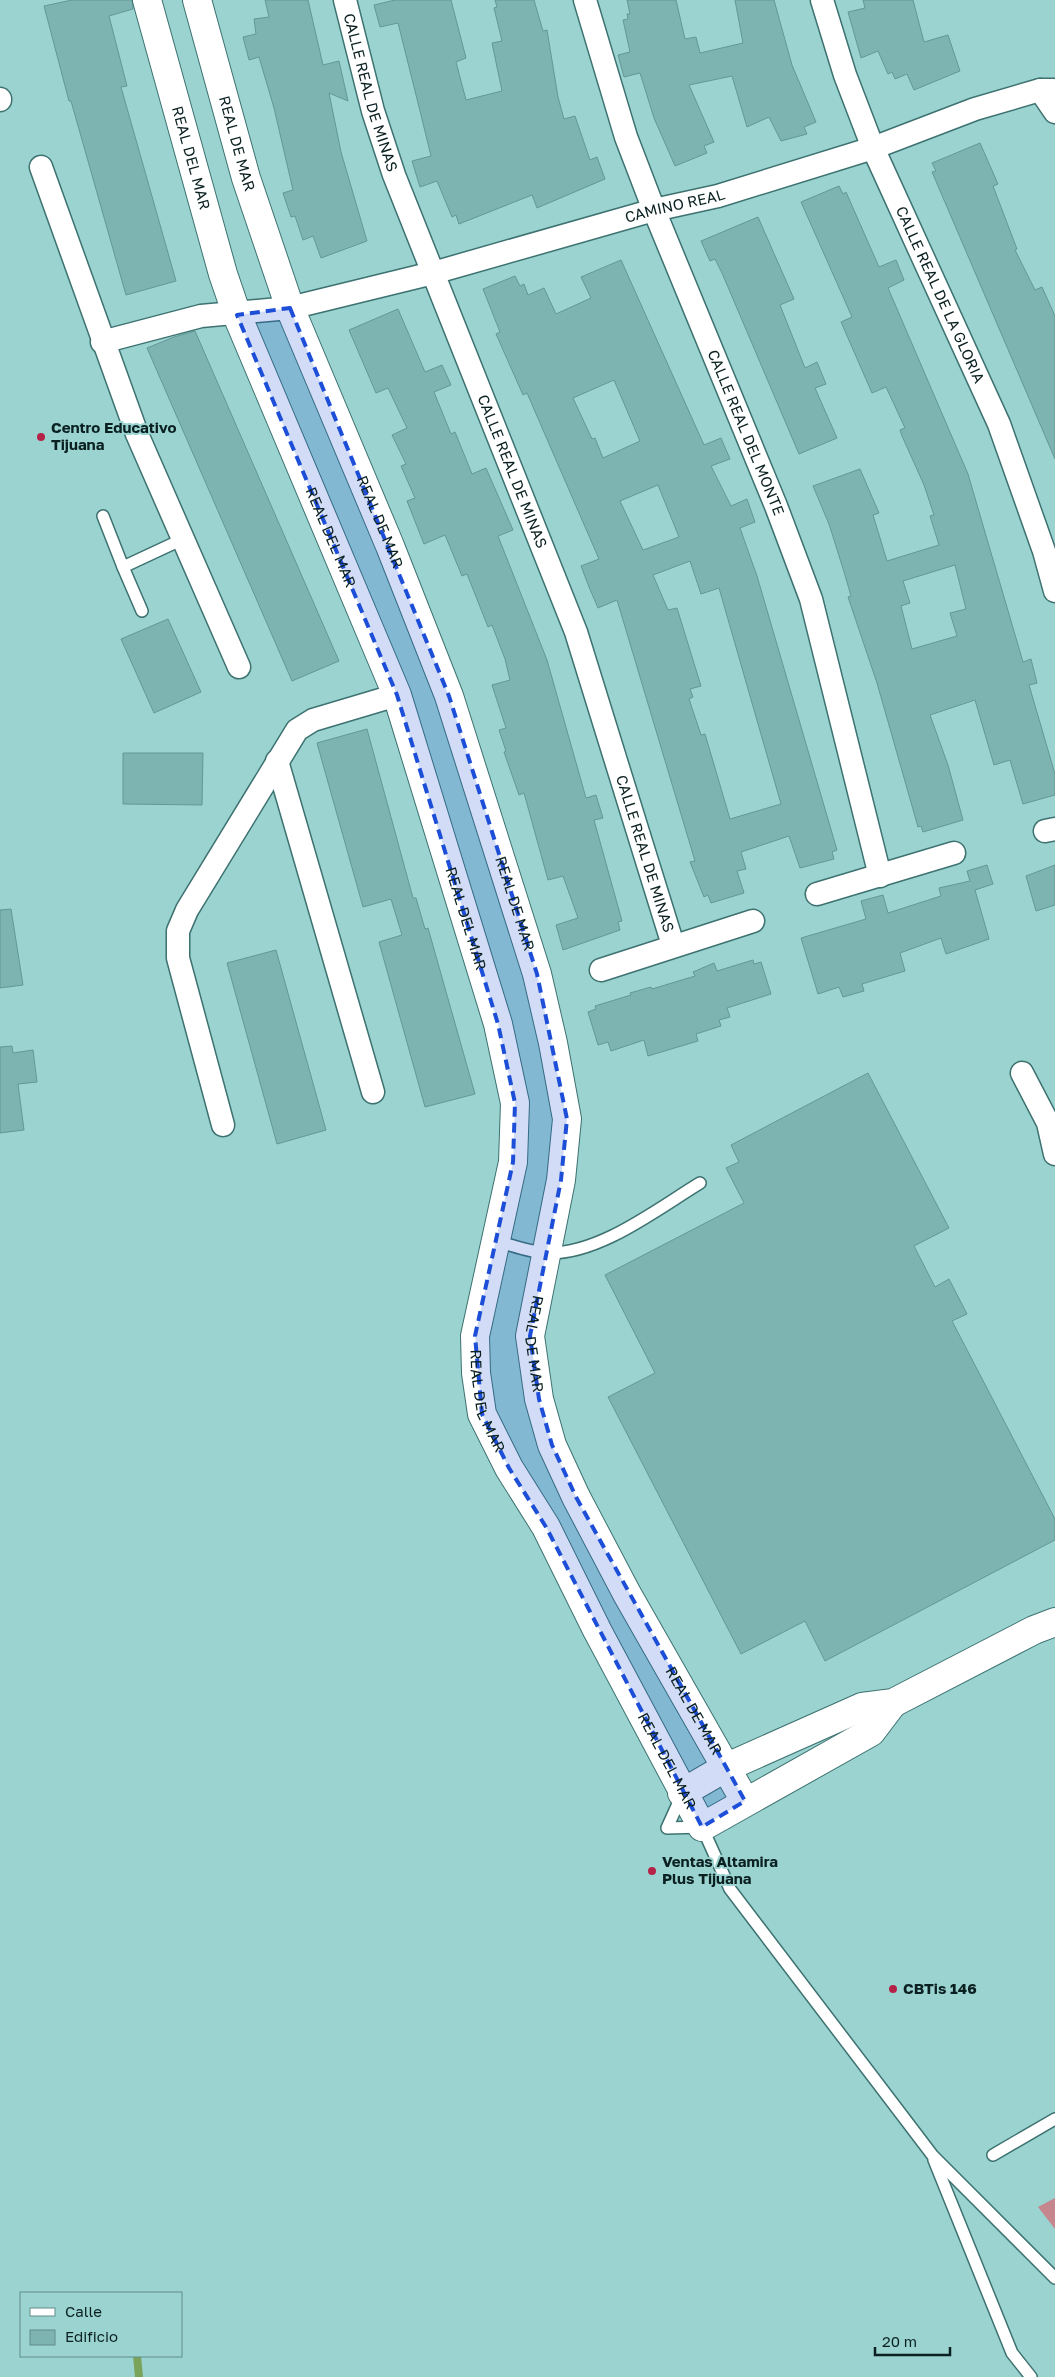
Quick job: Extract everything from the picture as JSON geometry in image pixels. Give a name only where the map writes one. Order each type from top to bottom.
[{"type":"street","name":"REAL DEL MAR","points":[[147,0],[209,231],[237,314],[397,695],[498,1024],[514,1103],[513,1162],[475,1336],[476,1373],[482,1414],[509,1468],[546,1527],[596,1630],[682,1793],[702,1827]]},
{"type":"street","name":"REAL DE MAR","points":[[197,0],[246,178],[290,308],[390,546],[449,696],[537,974],[553,1043],[567,1119],[561,1180],[530,1336],[538,1399],[552,1445],[576,1497],[627,1594],[745,1801]]},
{"type":"street","name":"CALLE REAL DE MINAS","points":[[345,0],[373,112],[394,175],[576,632],[673,945]]},
{"type":"street","name":"CALLE REAL DEL MONTE","points":[[585,0],[626,137],[654,210],[776,506],[811,600],[880,876]]},
{"type":"street","name":"CALLE REAL DE LA GLORIA","points":[[822,0],[845,75],[873,148],[999,424],[1044,551],[1055,591]]},
{"type":"street","name":"CAMINO REAL","points":[[102,342],[201,316],[290,308],[432,273],[654,210],[718,196],[873,148],[975,109],[1047,90]]},
{"type":"street","points":[[1047,90],[1055,112]]},
{"type":"street","points":[[41,167],[102,342],[137,434],[239,667]]},
{"type":"street","points":[[223,1125],[178,958],[178,931],[186,910],[297,730],[305,724],[397,695]]},
{"type":"street","points":[[277,761],[373,1092]]},
{"type":"street","points":[[817,894],[954,853]]},
{"type":"street","points":[[601,970],[673,945],[753,921]]},
{"type":"street","points":[[1022,1073],[1048,1123],[1055,1154]]},
{"type":"street","points":[[682,1793],[726,1768],[862,1706],[893,1703],[1034,1630],[1055,1622]]},
{"type":"street","points":[[702,1827],[870,1732],[893,1703]]},
{"type":"lane","points":[[103,516],[142,611]]},
{"type":"lane","points":[[123,567],[182,539]]},
{"type":"lane","points":[[496,1241],[546,1253],[571,1252],[602,1242],[700,1183]]},
{"type":"lane","points":[[702,1827],[730,1889],[933,2156],[1055,2278]]},
{"type":"lane","points":[[993,2155],[1055,2119]]},
{"type":"lane","points":[[933,2156],[1012,2353],[1031,2377]]},
{"type":"highlighted area","points":[[290,308],[449,696],[537,974],[567,1119],[561,1180],[530,1336],[539,1399],[552,1445],[576,1497],[745,1801],[702,1827],[546,1527],[509,1468],[482,1414],[475,1336],[513,1162],[515,1103],[498,1024],[397,695],[237,315]]},
{"type":"shaded area","points":[[1055,2198],[1055,2229],[1038,2207]]},
{"type":"building","points":[[72,0],[132,0],[133,9],[109,16],[127,86],[121,87],[176,281],[126,295],[71,101],[69,101],[44,6]]},
{"type":"building","points":[[265,0],[308,0],[323,65],[339,61],[348,101],[329,93],[341,152],[367,241],[321,258],[313,236],[303,240],[295,216],[291,217],[283,193],[293,190],[274,108],[259,57],[249,60],[243,37],[256,34],[254,19],[269,17]]},
{"type":"building","points":[[395,0],[451,0],[466,58],[456,62],[466,100],[502,91],[492,43],[502,41],[494,8],[497,7],[495,0],[534,0],[543,31],[547,30],[558,97],[564,119],[575,116],[590,160],[597,157],[605,179],[537,208],[532,195],[459,224],[456,215],[452,217],[437,181],[420,187],[412,161],[431,156],[398,23],[380,27],[374,5]]},
{"type":"building","points":[[627,0],[676,0],[685,39],[696,37],[700,53],[743,43],[735,0],[774,0],[792,65],[816,122],[804,127],[807,134],[781,141],[769,117],[747,127],[732,76],[689,85],[714,142],[704,146],[707,153],[675,166],[654,118],[640,73],[624,77],[618,55],[630,52],[623,20],[628,19],[627,14],[630,14]]},
{"type":"building","points":[[863,0],[913,0],[924,42],[948,35],[960,71],[914,90],[907,74],[895,79],[892,72],[888,74],[878,51],[861,58],[848,12],[865,8]]},
{"type":"building","points":[[980,143],[998,184],[993,186],[1017,249],[1015,250],[1035,290],[1042,287],[1055,316],[1055,459],[932,172],[936,171],[932,163]]},
{"type":"building","points":[[839,186],[843,194],[846,192],[879,267],[896,260],[904,280],[888,288],[968,474],[1023,662],[1031,659],[1037,683],[1029,685],[1055,774],[1055,795],[1023,804],[1010,760],[994,765],[975,700],[930,715],[948,765],[963,820],[923,832],[921,826],[918,827],[877,683],[848,597],[851,596],[845,575],[829,524],[813,486],[860,469],[879,513],[873,515],[887,561],[939,545],[930,516],[934,515],[924,485],[900,430],[905,428],[886,387],[872,393],[841,322],[852,317],[801,202]],"holes":[[[955,565],[966,609],[950,613],[957,636],[912,649],[901,606],[910,603],[903,581]]]},
{"type":"building","points":[[758,217],[794,299],[780,305],[805,368],[817,362],[826,384],[815,388],[837,438],[799,454],[722,273],[715,259],[710,261],[701,241]]},
{"type":"building","points":[[621,260],[704,445],[721,438],[730,459],[711,466],[731,506],[747,499],[755,522],[740,528],[757,576],[837,850],[832,852],[834,859],[800,868],[789,836],[741,852],[746,869],[737,871],[744,893],[711,903],[708,895],[704,897],[690,862],[695,861],[617,600],[598,608],[581,566],[599,559],[527,393],[523,395],[496,334],[500,332],[483,289],[515,276],[520,286],[524,284],[528,295],[544,288],[556,314],[591,298],[581,277]],"holes":[[[614,380],[640,441],[603,458],[595,438],[592,439],[573,398]],[[658,485],[679,537],[643,550],[620,501]],[[690,561],[701,594],[719,588],[781,804],[730,819],[705,734],[701,735],[689,699],[693,697],[690,689],[701,686],[677,608],[668,610],[653,575]]]},
{"type":"building","points":[[398,309],[425,372],[442,365],[451,385],[434,392],[451,434],[455,432],[472,474],[486,468],[513,530],[498,536],[547,660],[586,798],[596,795],[603,818],[594,820],[622,921],[618,922],[620,930],[563,950],[556,925],[578,918],[563,876],[548,880],[524,793],[519,795],[504,752],[506,751],[499,730],[506,728],[492,685],[510,680],[505,659],[492,625],[488,627],[467,574],[462,576],[445,535],[424,544],[407,501],[415,498],[401,466],[406,464],[392,435],[407,428],[388,388],[376,393],[349,330]]},
{"type":"building","points":[[195,331],[339,661],[292,681],[147,348]]},
{"type":"building","points":[[168,619],[201,692],[154,713],[121,639]]},
{"type":"building","points":[[367,729],[413,898],[416,898],[425,929],[428,928],[475,1094],[425,1107],[379,942],[402,935],[391,899],[363,907],[317,743]]},
{"type":"building","points":[[123,753],[203,753],[202,805],[123,804]]},
{"type":"building","points":[[987,865],[993,884],[975,890],[989,939],[946,954],[941,938],[900,953],[905,971],[862,984],[864,991],[843,997],[839,987],[818,994],[801,938],[866,919],[861,901],[883,895],[888,913],[941,896],[939,888],[970,881],[967,871]]},
{"type":"building","points":[[1055,865],[1055,905],[1036,911],[1026,876]]},
{"type":"building","points":[[11,909],[23,985],[0,988],[0,910]]},
{"type":"building","points":[[276,950],[326,1130],[277,1144],[227,963]]},
{"type":"building","points":[[753,960],[754,964],[761,962],[771,994],[727,1008],[730,1017],[719,1020],[721,1026],[696,1034],[698,1041],[648,1056],[644,1040],[611,1051],[608,1042],[598,1045],[588,1012],[596,1009],[595,1006],[631,995],[630,993],[651,987],[652,989],[695,976],[693,972],[714,963],[717,971]]},
{"type":"building","points":[[12,1046],[13,1053],[33,1050],[37,1082],[18,1084],[24,1130],[0,1133],[0,1047]]},
{"type":"building","points":[[868,1073],[949,1228],[914,1246],[935,1287],[949,1279],[967,1314],[952,1321],[1055,1519],[1055,1540],[825,1661],[805,1621],[741,1654],[608,1397],[655,1373],[605,1275],[744,1203],[726,1168],[739,1162],[731,1145]]},
{"type":"waterway","points":[[137,2357],[139,2377]]},
{"type":"place","name":"Centro Educativo Tijuana","points":[[41,437]]},
{"type":"place","name":"Ventas Altamira Plus Tijuana","points":[[652,1871]]},
{"type":"place","name":"CBTis 146","points":[[893,1989]]}]
